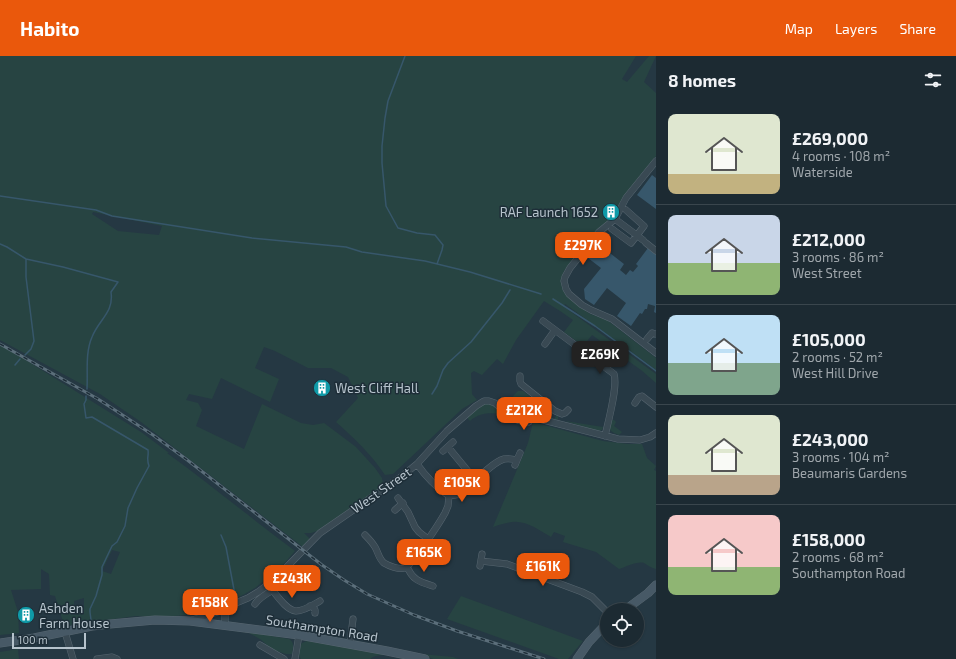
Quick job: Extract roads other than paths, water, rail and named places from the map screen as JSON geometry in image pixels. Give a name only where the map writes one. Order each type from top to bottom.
[{"type":"street","points":[[656,161],[626,198],[615,219],[599,232],[570,268],[564,281],[569,294],[582,305],[612,319],[656,353]]},
{"type":"street","points":[[612,229],[631,243],[637,236],[644,226],[626,210]]},
{"type":"street","points":[[615,219],[656,250]]},
{"type":"street","points":[[543,321],[614,374],[615,383],[612,406],[605,436]]},
{"type":"street","points":[[545,344],[555,330]]},
{"type":"street","points":[[647,339],[652,333],[656,334]]},
{"type":"street","points":[[520,376],[521,384],[558,414],[565,413],[568,410]]},
{"type":"street","points":[[635,403],[639,397],[642,396],[656,407]]},
{"type":"street","points":[[504,416],[529,422],[532,418],[538,398]]},
{"type":"street","name":"West Street","points":[[190,621],[227,609],[268,585],[320,533],[401,477],[417,464],[447,431],[484,401],[495,403],[502,409],[532,418],[618,439],[640,440],[650,437],[656,433]]},
{"type":"street","points":[[448,446],[476,481]]},
{"type":"street","points":[[417,464],[430,481],[448,496],[465,492],[498,462],[505,459],[516,462],[520,453]]},
{"type":"street","points":[[365,534],[376,548],[383,562],[401,568],[407,566],[446,513],[448,496]]},
{"type":"street","points":[[398,498],[403,503],[415,527],[428,539]]},
{"type":"street","points":[[395,510],[403,503]]},
{"type":"street","points":[[481,560],[507,564],[582,592],[592,597],[600,605]]},
{"type":"street","points":[[407,566],[411,575],[419,581],[433,586]]},
{"type":"street","points":[[268,585],[284,604],[295,611],[320,601]]},
{"type":"street","points":[[634,603],[656,585]]},
{"type":"street","points":[[255,604],[258,599],[273,590]]},
{"type":"street","points":[[310,606],[313,607],[315,613]]},
{"type":"street","points":[[225,625],[225,612],[227,609]]},
{"type":"street","points":[[350,644],[353,619]]},
{"type":"street","name":"Southampton Road","points":[[0,643],[34,638],[92,626],[136,621],[190,621],[299,635],[425,659]]},
{"type":"street","points":[[577,659],[589,642],[600,630]]},
{"type":"street","points":[[66,632],[73,659]]},
{"type":"street","points":[[295,659],[299,635]]},
{"type":"street","points":[[260,645],[284,659]]},
{"type":"street","points":[[97,659],[112,657],[117,659]]},
{"type":"water","points":[[652,175],[656,178],[656,209],[637,195]]},
{"type":"water","points":[[597,243],[624,264],[620,270],[626,275],[630,270],[633,272],[638,266],[636,264],[648,248],[656,249],[656,313],[654,312],[655,306],[648,304],[647,309],[645,309],[642,314],[640,313],[631,326],[617,316],[626,303],[607,288],[594,305],[585,299],[584,289],[601,268],[587,256]]},
{"type":"waterway","points":[[405,56],[388,101],[385,118],[382,163],[386,206],[398,228],[417,233],[435,235],[443,245],[437,264]]},
{"type":"waterway","points":[[0,196],[96,210],[112,216],[252,238],[346,247],[362,252],[425,261],[470,272],[541,294]]},
{"type":"waterway","points":[[0,244],[26,259],[63,267],[118,282],[111,292],[108,311],[95,331],[88,349],[87,389]]},
{"type":"waterway","points":[[25,355],[31,349],[34,341],[26,277],[26,260]]},
{"type":"waterway","points":[[432,394],[437,386],[443,370],[448,363],[471,342],[502,303],[510,290]]},
{"type":"waterway","points":[[553,299],[595,326],[656,371]]},
{"type":"waterway","points":[[15,365],[20,359]]},
{"type":"waterway","points":[[86,396],[84,404],[86,418],[92,417],[148,450],[149,466],[128,508],[125,526],[117,542],[112,546],[102,567],[102,575],[96,596],[90,609],[91,620]]},
{"type":"waterway","points":[[221,535],[226,547],[235,595]]},
{"type":"railway","points":[[0,344],[98,399],[153,435],[322,565],[367,594],[414,615],[457,631],[544,659]]},
{"type":"place","name":"RAF Launch 1652","points":[[611,212]]},
{"type":"place","name":"West Cliff Hall","points":[[322,388]]},
{"type":"place","name":"Ashden Farm House","points":[[26,615]]}]
